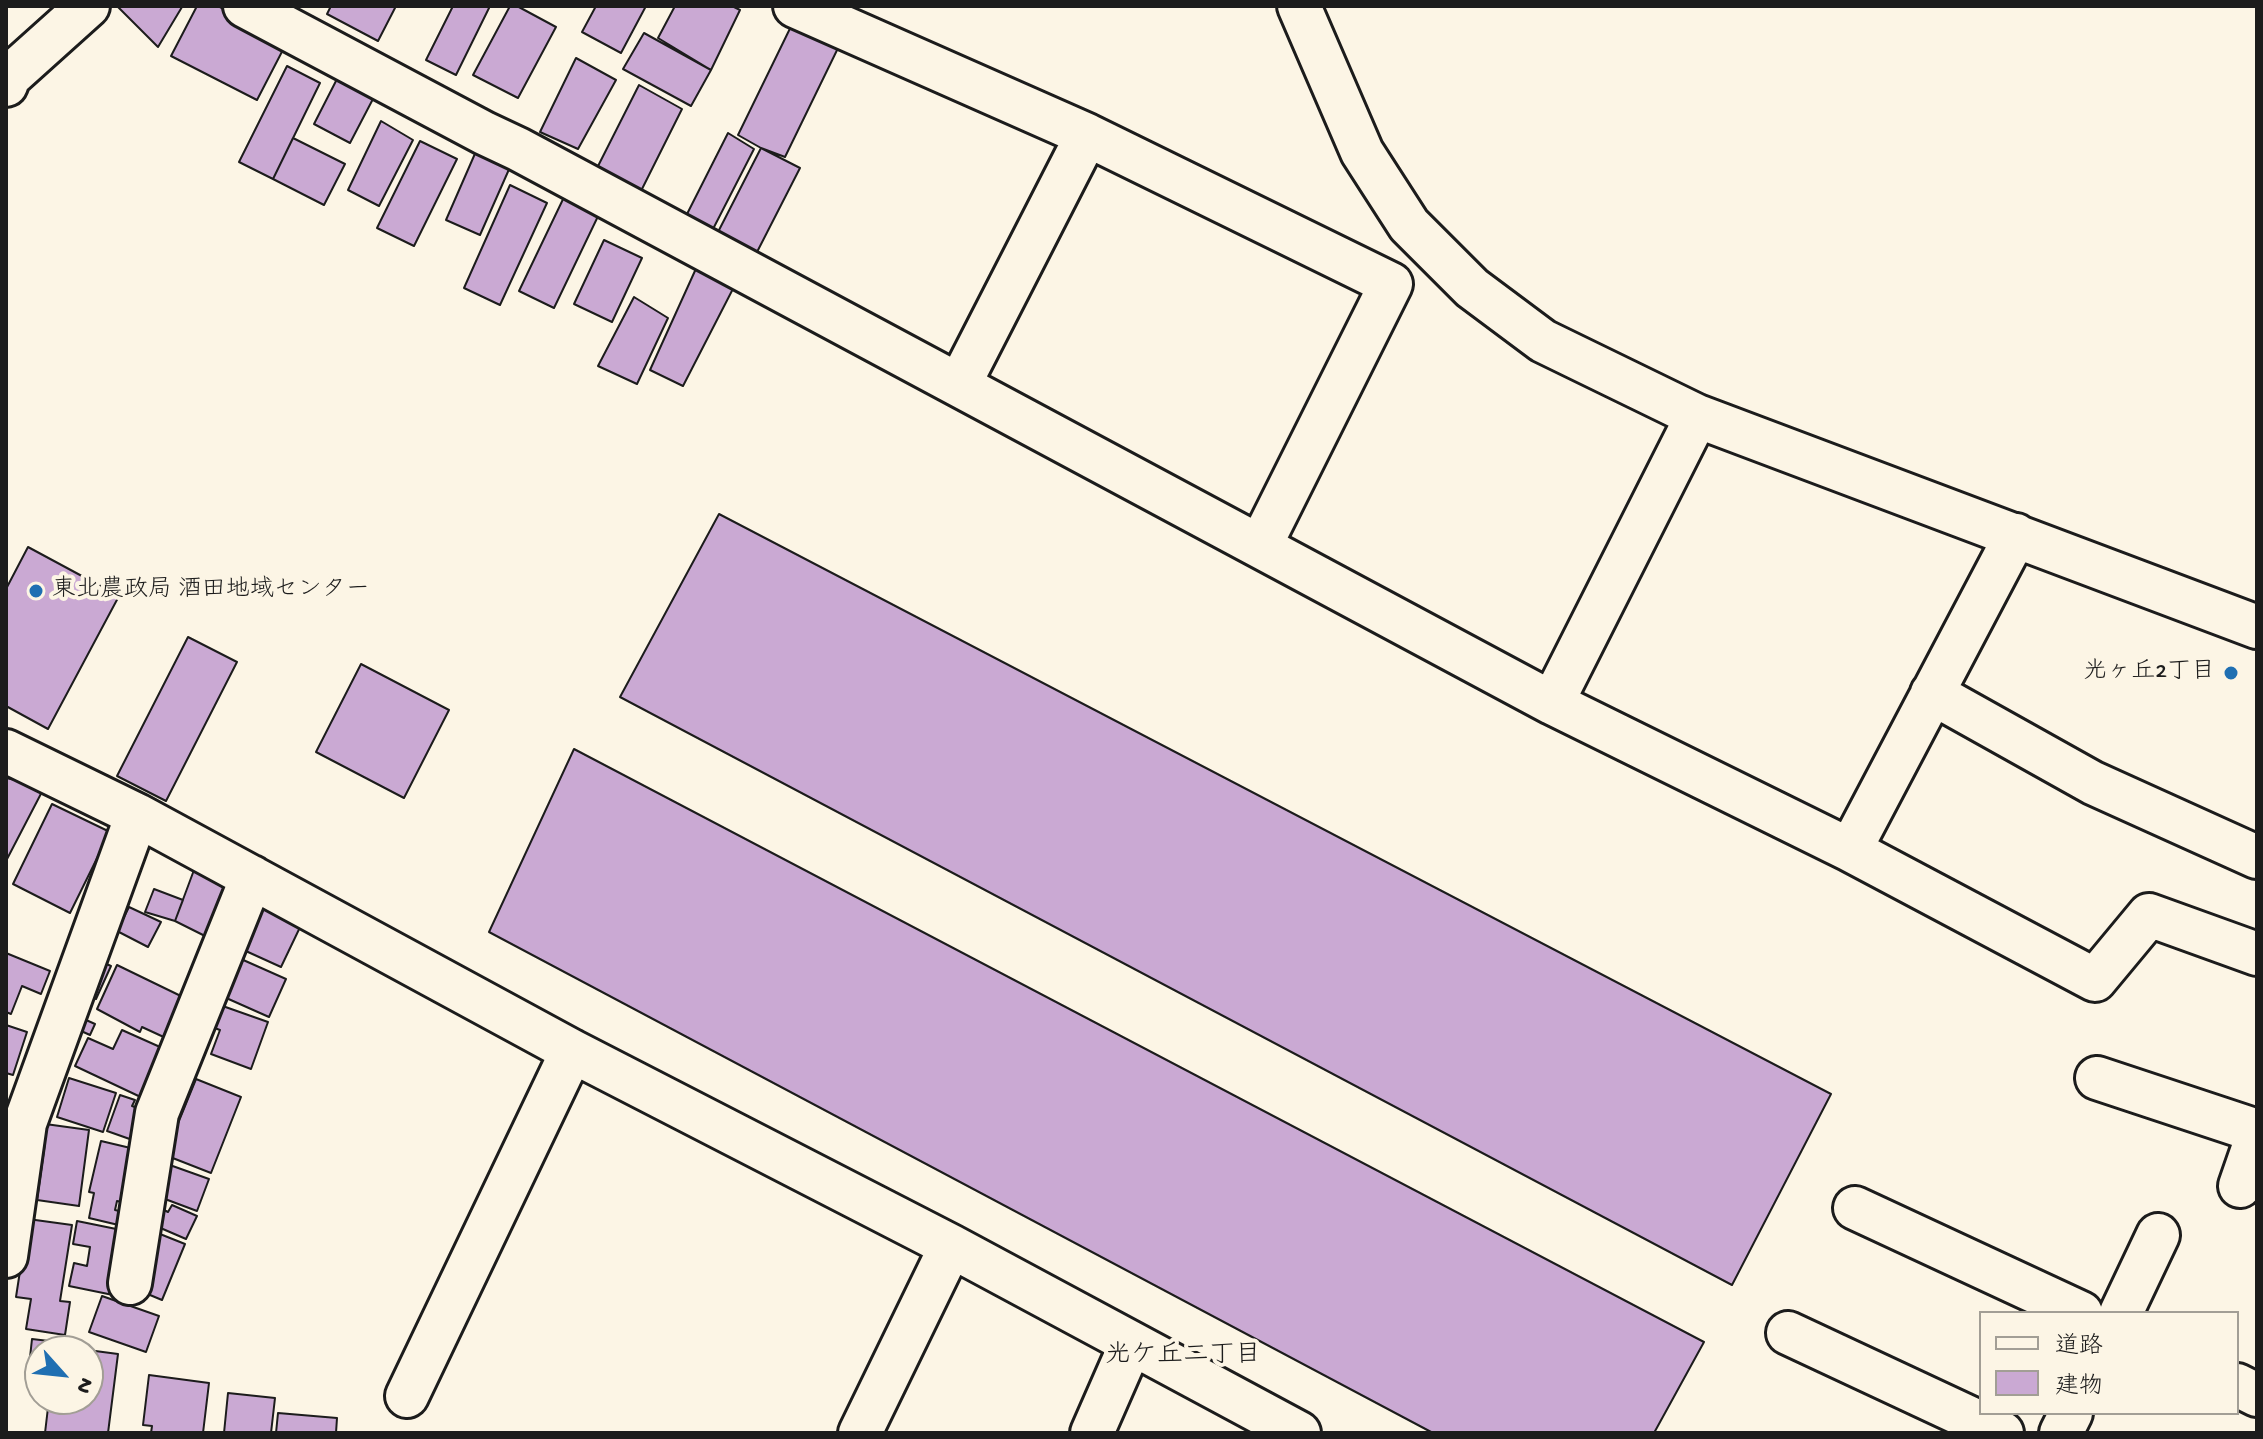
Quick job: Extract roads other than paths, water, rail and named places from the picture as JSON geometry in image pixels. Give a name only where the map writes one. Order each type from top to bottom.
[{"type":"street","points":[[6,85],[9,77],[88,6]]},
{"type":"street","points":[[245,6],[1552,703],[1850,850],[2095,980],[2149,915],[2257,954]]},
{"type":"street","points":[[795,6],[1087,135],[1391,284],[1260,546]]},
{"type":"street","points":[[1299,6],[1362,152],[1409,225],[1472,288],[1543,341],[1697,416],[2257,627]]},
{"type":"street","points":[[959,385],[1087,135]]},
{"type":"street","points":[[1552,703],[1697,416]]},
{"type":"street","points":[[1850,850],[2016,535]]},
{"type":"street","points":[[1932,693],[2093,783],[2257,857]]},
{"type":"street","points":[[6,751],[137,815],[572,1051],[951,1246],[1299,1433]]},
{"type":"street","points":[[6,1256],[25,1123],[137,815]]},
{"type":"street","points":[[130,1283],[157,1113],[252,877]]},
{"type":"street","points":[[407,1396],[572,1051]]},
{"type":"street","points":[[2097,1078],[2257,1134],[2240,1186]]},
{"type":"street","points":[[1855,1208],[2077,1311]]},
{"type":"street","points":[[2122,1311],[2158,1235]]},
{"type":"street","points":[[860,1433],[951,1246]]},
{"type":"street","points":[[1788,1333],[2002,1433]]},
{"type":"street","points":[[1092,1433],[1131,1344]]},
{"type":"street","points":[[2239,1386],[2257,1395]]},
{"type":"street","points":[[2061,1433],[2070,1415]]},
{"type":"place","name":"東北農政局 酒田地域センター","points":[[36,591]]},
{"type":"place","name":"光ヶ丘2丁目","points":[[2231,673]]},
{"type":"district","name":"光ケ丘二丁目","points":[[1183,1357]]}]
